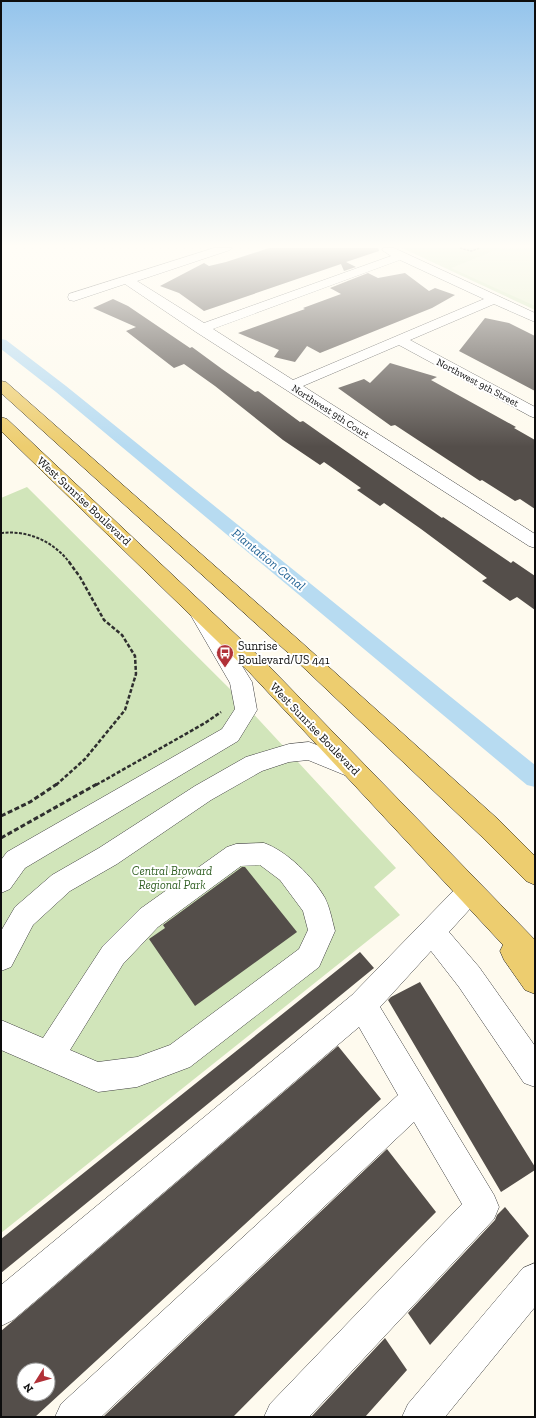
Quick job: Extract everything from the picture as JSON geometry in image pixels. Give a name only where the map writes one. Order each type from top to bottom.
[{"type":"main road","points":[[1,385],[293,646],[490,828],[535,873]]},
{"type":"main road","name":"West Sunrise Boulevard","points":[[1,422],[257,667],[535,960]]},
{"type":"main road","points":[[490,828],[535,865]]},
{"type":"main road","points":[[470,891],[535,980]]},
{"type":"street","name":"Northwest 9th Court","points":[[179,314],[535,542]]},
{"type":"street","points":[[201,329],[242,314]]},
{"type":"street","points":[[291,386],[461,314]]},
{"type":"street","name":"Northwest 9th Street","points":[[400,340],[535,413]]},
{"type":"street","points":[[1,881],[16,860],[230,735],[246,710],[241,682],[198,610]]},
{"type":"street","points":[[1,958],[24,916],[61,883],[108,856],[202,793],[254,764],[289,752],[309,751],[352,768]]},
{"type":"street","points":[[1,1035],[49,1056],[98,1077],[137,1072],[179,1056],[309,958],[322,931],[315,906],[289,872],[264,854],[236,854],[149,918],[113,955],[49,1056]]},
{"type":"street","points":[[1,1308],[362,1005],[470,891]]},
{"type":"street","points":[[432,931],[469,978],[535,1072]]},
{"type":"street","points":[[282,1417],[482,1207],[362,1005]]},
{"type":"street","points":[[74,1417],[417,1098]]},
{"type":"street","points":[[421,1417],[535,1280]]},
{"type":"path","points":[[1,533],[9,532],[35,536],[50,543],[65,557],[80,578],[104,620],[122,635],[136,656],[136,674],[125,710],[85,759],[63,780],[30,802],[1,816]]},
{"type":"path","points":[[1,838],[205,723],[222,710]]},
{"type":"green space","name":"Central Broward Regional Park","points":[[27,487],[236,695],[396,868],[374,887],[400,915],[1,1233],[1,498]]},
{"type":"building","points":[[107,314],[140,314],[190,348],[192,347],[255,392],[258,391],[300,422],[303,421],[442,518],[443,517],[511,563],[513,561],[535,576],[535,610],[517,597],[510,601],[482,581],[487,578],[421,529],[384,503],[380,506],[357,490],[361,488],[324,462],[320,465],[283,440],[215,386],[184,364],[174,368],[126,331],[136,327]]},
{"type":"building","points":[[291,314],[417,314],[320,353],[307,346],[295,362],[274,357],[279,350],[238,333]]},
{"type":"building","points":[[485,318],[509,323],[535,336],[535,391],[459,351]]},
{"type":"building","points":[[390,363],[437,377],[431,380],[516,427],[514,428],[535,440],[535,509],[520,499],[515,501],[482,480],[480,481],[395,425],[391,426],[338,388],[364,379],[370,383]]},
{"type":"building","points":[[242,867],[245,867],[297,932],[195,1006],[149,939],[165,928],[163,925]]},
{"type":"building","points":[[360,952],[374,968],[1,1273],[1,1239]]},
{"type":"building","points":[[420,982],[535,1167],[535,1170],[501,1192],[388,1000]]},
{"type":"building","points":[[338,1046],[381,1099],[56,1398],[56,1362],[16,1362],[16,1402],[51,1402],[35,1417],[1,1417],[1,1331]]},
{"type":"building","points":[[387,1149],[436,1212],[233,1417],[103,1417]]},
{"type":"building","points":[[505,1207],[529,1236],[430,1345],[408,1313],[495,1220],[497,1215]]},
{"type":"building","points":[[385,1338],[407,1370],[365,1417],[311,1417]]},
{"type":"waterway","name":"Plantation Canal","points":[[1,343],[61,389],[535,778]]},
{"type":"place","name":"Sunrise Boulevard/US 441","points":[[225,668]]}]
